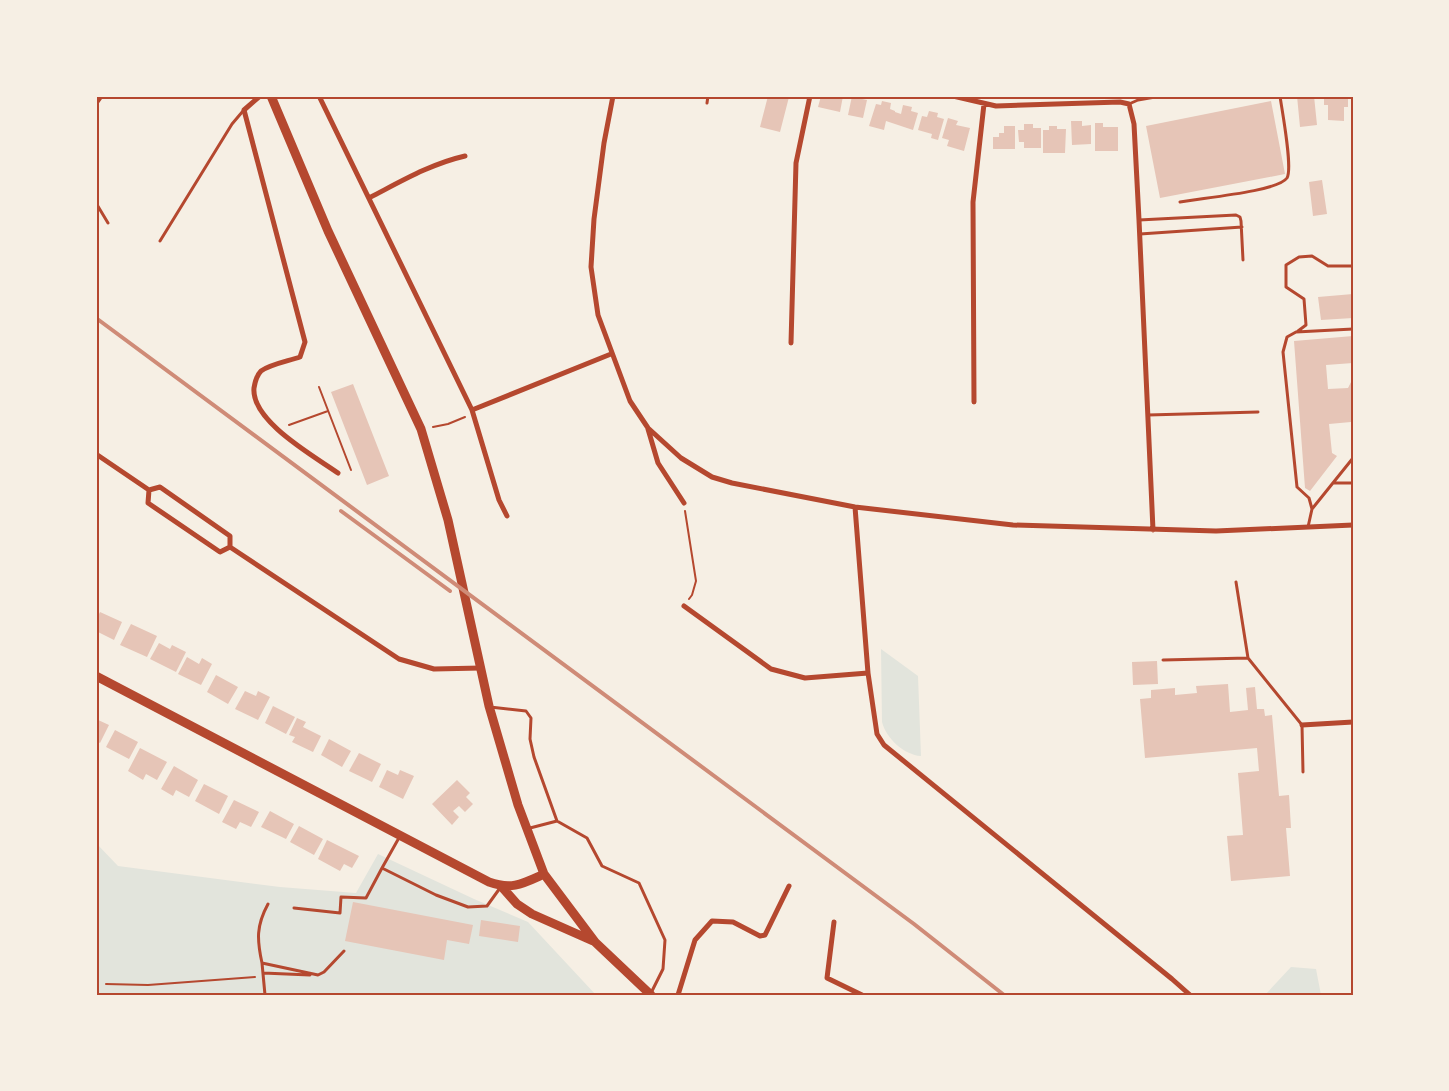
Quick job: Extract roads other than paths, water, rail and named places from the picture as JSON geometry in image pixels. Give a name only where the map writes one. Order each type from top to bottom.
[{"type":"main road","points":[[271,96],[328,231],[421,429],[448,520],[489,706],[527,829],[544,874],[595,942],[651,995]]},
{"type":"main road","points":[[96,676],[489,882],[501,886],[519,886],[544,874]]},
{"type":"main road","points":[[501,886],[517,904],[532,914],[595,942]]},
{"type":"street","points":[[96,103],[101,96]]},
{"type":"street","points":[[260,96],[244,110],[305,342],[300,357],[262,370],[257,376],[254,393],[262,414],[269,423],[338,473]]},
{"type":"street","points":[[319,96],[472,412],[499,500],[507,516]]},
{"type":"street","points":[[613,96],[594,219],[591,267],[598,315],[630,401],[648,428],[681,458],[712,477],[855,507],[1013,525],[1227,531],[1353,525]]},
{"type":"street","points":[[791,343],[796,163],[810,96]]},
{"type":"street","points":[[953,96],[996,106],[1120,102],[1129,104],[1134,124],[1153,530]]},
{"type":"street","points":[[974,402],[973,202],[984,104]]},
{"type":"street","points":[[369,198],[424,169],[446,160],[465,156]]},
{"type":"street","points":[[472,412],[611,354]]},
{"type":"street","points":[[648,428],[658,463],[684,503]]},
{"type":"street","points":[[96,454],[148,490],[160,487],[230,536],[230,548]]},
{"type":"street","points":[[148,490],[148,503],[220,552],[230,548]]},
{"type":"street","points":[[855,507],[868,673],[877,734],[884,745],[1190,995]]},
{"type":"street","points":[[230,548],[399,659],[435,669],[479,664]]},
{"type":"street","points":[[684,606],[771,669],[805,678],[868,673]]},
{"type":"street","points":[[1302,725],[1353,722]]},
{"type":"street","points":[[678,995],[695,940],[712,921],[734,922],[760,936],[765,935],[789,886]]},
{"type":"street","points":[[834,922],[827,978],[862,995]]},
{"type":"lane","points":[[707,103],[708,96]]},
{"type":"lane","points":[[1129,104],[1161,96]]},
{"type":"lane","points":[[1180,202],[1264,189],[1279,185],[1286,178],[1289,162],[1280,96]]},
{"type":"lane","points":[[160,242],[232,124],[244,110]]},
{"type":"lane","points":[[96,203],[108,223]]},
{"type":"lane","points":[[1139,220],[1236,215],[1240,217],[1242,227],[1243,260]]},
{"type":"lane","points":[[1140,234],[1242,227]]},
{"type":"lane","points":[[1312,509],[1309,498],[1297,488],[1283,352],[1287,337],[1306,325],[1304,299],[1286,287],[1286,265],[1299,257],[1312,256],[1328,266],[1353,266]]},
{"type":"lane","points":[[1296,332],[1353,330]]},
{"type":"lane","points":[[1148,415],[1258,412]]},
{"type":"lane","points":[[1308,527],[1312,509],[1353,458]]},
{"type":"lane","points":[[1334,483],[1353,483]]},
{"type":"lane","points":[[1236,582],[1248,658],[1302,725],[1303,772]]},
{"type":"lane","points":[[1163,660],[1248,658]]},
{"type":"lane","points":[[489,706],[526,711],[531,718],[530,739],[534,757],[557,821],[587,838],[602,866],[639,883],[665,940],[663,969],[651,995]]},
{"type":"lane","points":[[527,829],[557,821]]},
{"type":"lane","points":[[294,908],[340,913],[341,897],[366,898],[401,836]]},
{"type":"lane","points":[[382,868],[436,895],[468,907],[488,906],[501,886]]},
{"type":"lane","points":[[265,995],[258,943],[260,920],[268,904]]},
{"type":"lane","points":[[262,975],[318,975],[324,972],[344,951]]},
{"type":"lane","points":[[262,963],[318,975]]},
{"type":"railway","points":[[96,318],[914,924],[1004,995]]},
{"type":"railway","points":[[341,511],[450,591]]}]
